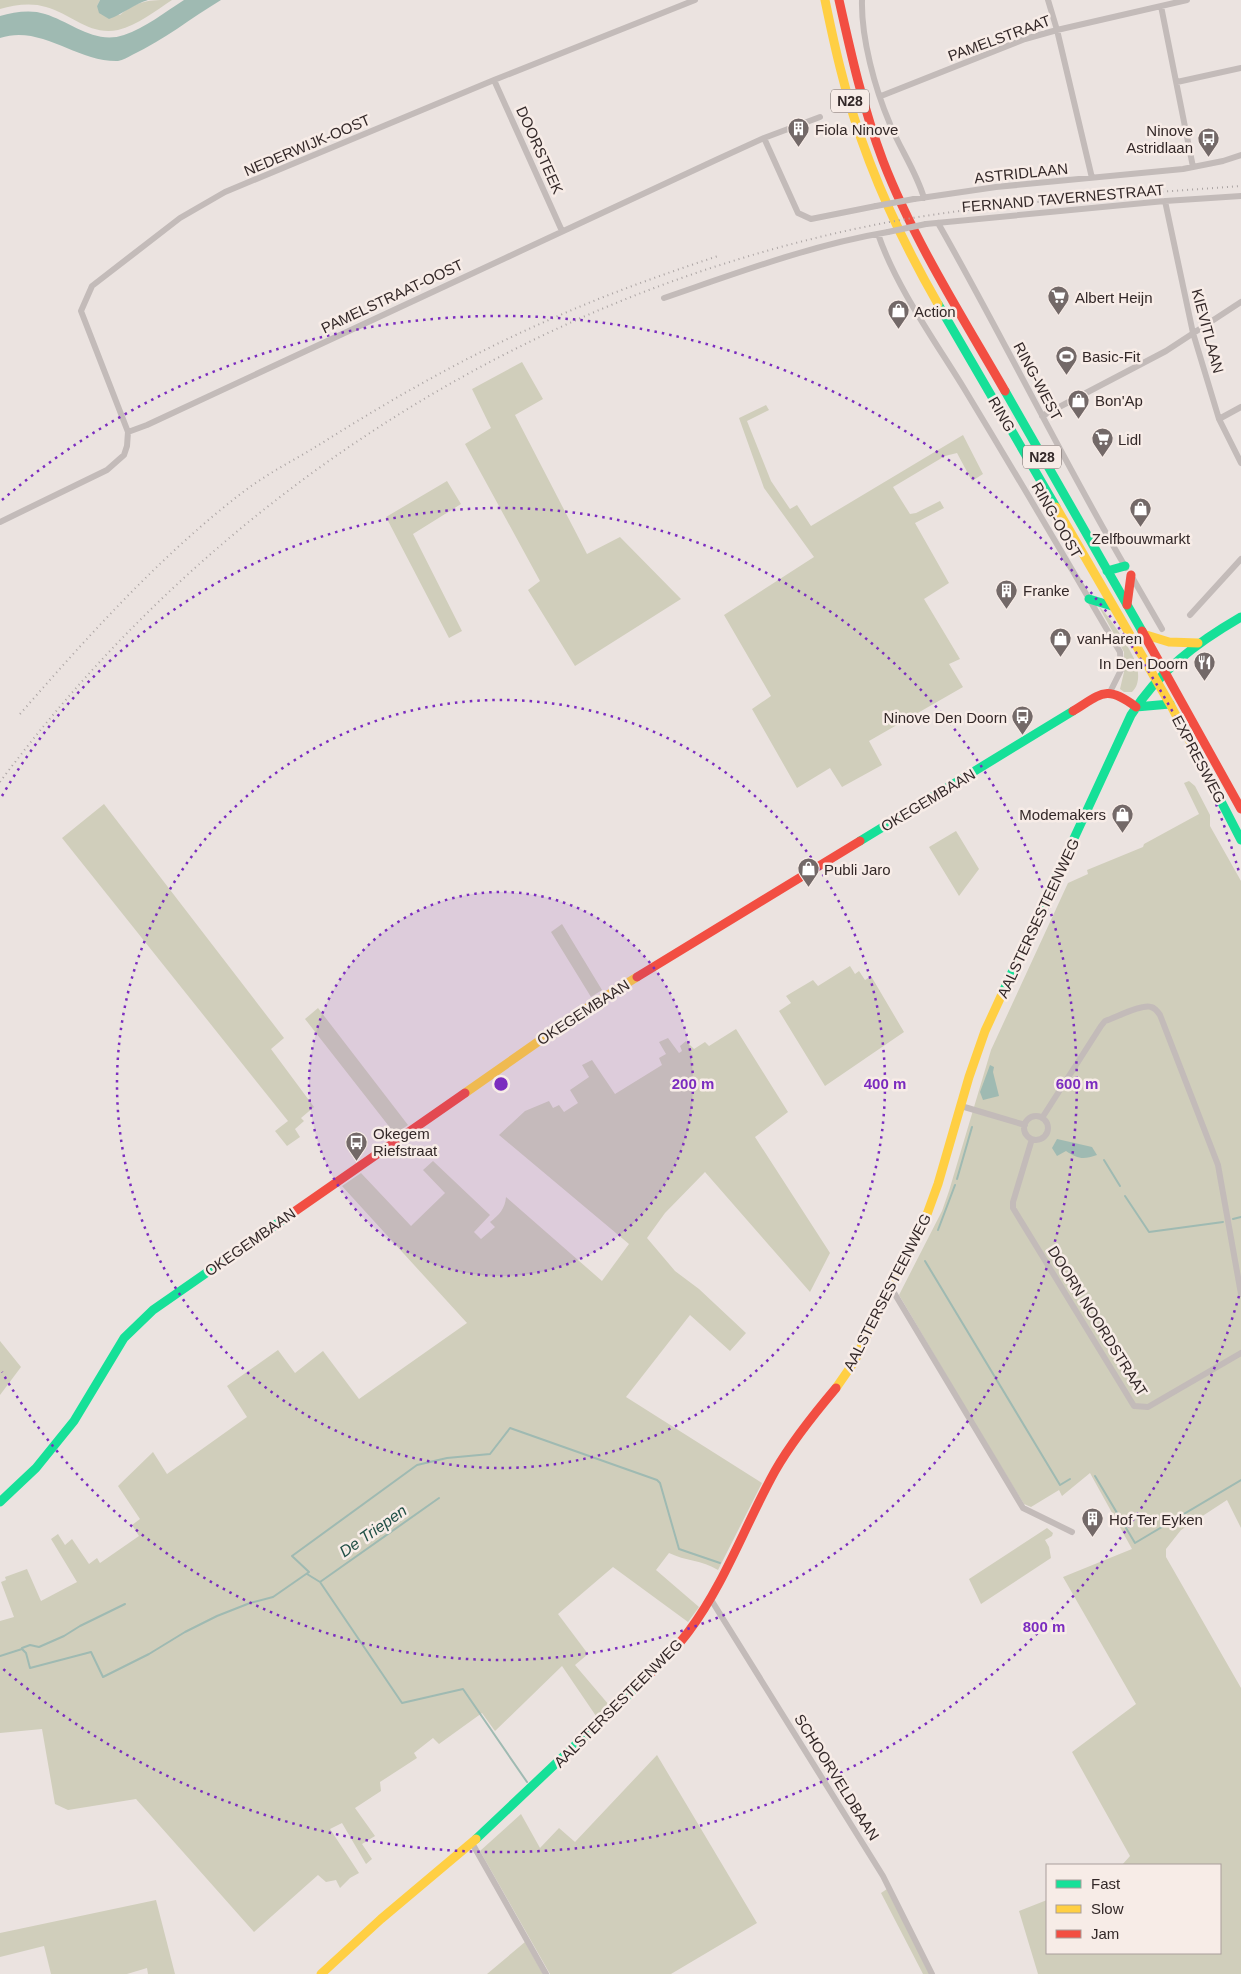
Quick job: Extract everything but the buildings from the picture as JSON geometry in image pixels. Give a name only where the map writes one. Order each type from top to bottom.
[{"type":"main road","name":"RING","points":[[825,0],[841,72],[853,112],[884,198],[935,298],[1155,680]]},
{"type":"main road","name":"RING","points":[[839,0],[852,61],[867,113],[897,194],[925,251],[1164,670]]},
{"type":"main road","points":[[1107,571],[1125,566]]},
{"type":"main road","points":[[1127,605],[1131,576]]},
{"type":"main road","points":[[1089,599],[1112,606]]},
{"type":"main road","name":"AALSTERSESTEENWEG","points":[[321,1974],[381,1919],[488,1829],[669,1655],[689,1631],[710,1598],[776,1469],[803,1428],[843,1379],[854,1362],[890,1286],[926,1217],[938,1184],[975,1058],[1124,729],[1136,707],[1164,670],[1198,643],[1241,617]]},
{"type":"main road","points":[[1143,634],[1169,642],[1198,643]]},
{"type":"main road","name":"EXPRESWEG","points":[[1164,670],[1241,809]]},
{"type":"main road","name":"EXPRESWEG","points":[[1155,680],[1170,704],[1241,840]]},
{"type":"main road","points":[[1110,692],[1122,697],[1136,707],[1170,704]]},
{"type":"main road","name":"OKEGEMBAAN","points":[[0,1502],[36,1468],[74,1421],[124,1338],[153,1310],[582,1011],[1100,694],[1110,692]]},
{"type":"street","name":"NEDERWIJK-OOST","points":[[128,432],[81,311],[92,286],[180,218],[225,192],[494,80],[695,0]]},
{"type":"street","points":[[862,0],[861,22],[874,77],[889,124],[916,177],[924,198]]},
{"type":"street","points":[[1048,0],[1057,30],[1092,178]]},
{"type":"street","name":"PAMELSTRAAT","points":[[881,96],[1026,39],[1187,0]]},
{"type":"street","points":[[1161,6],[1193,168]]},
{"type":"street","points":[[1177,82],[1241,68]]},
{"type":"street","name":"DOORSTEEK","points":[[494,80],[562,231]]},
{"type":"street","name":"PAMELSTRAAT-OOST","points":[[128,432],[147,425],[764,138],[820,118]]},
{"type":"street","name":"ASTRIDLAAN","points":[[764,138],[798,213],[804,217],[811,218],[996,186],[1193,168],[1241,155]]},
{"type":"street","name":"FERNAND TAVERNESTRAAT","points":[[878,234],[926,224],[1165,201],[1241,196]]},
{"type":"street","name":"KIEVITLAAN","points":[[1165,201],[1192,333],[1219,419],[1241,463]]},
{"type":"street","name":"RING-WEST","points":[[938,223],[1083,493],[1162,629]]},
{"type":"street","points":[[664,298],[774,261],[878,234]]},
{"type":"street","name":"RING-OOST","points":[[878,234],[886,255],[903,287],[1039,512],[1120,652],[1121,670],[1110,692]]},
{"type":"street","points":[[1042,416],[1166,351],[1241,302]]},
{"type":"street","points":[[1219,419],[1241,407]]},
{"type":"street","points":[[0,522],[107,470],[124,455],[128,432]]},
{"type":"street","points":[[1190,616],[1241,559]]},
{"type":"street","points":[[1042,1118],[1100,1026],[1105,1022],[1144,1006],[1156,1010],[1160,1015],[1218,1165],[1241,1294]]},
{"type":"street","points":[[961,1106],[1025,1124]]},
{"type":"street","points":[[1033,1117],[1042,1118],[1048,1126],[1046,1134],[1040,1139],[1032,1139],[1026,1134],[1025,1124],[1033,1117]]},
{"type":"street","name":"DOORN NOORDSTRAAT","points":[[1032,1139],[1013,1202],[1013,1208],[1134,1406],[1148,1408],[1241,1353]]},
{"type":"street","points":[[890,1286],[1023,1508],[1072,1532]]},
{"type":"street","name":"SCHOORVELDBAAN","points":[[710,1598],[883,1876],[932,1974]]},
{"type":"street","points":[[472,1843],[546,1974]]},
{"type":"shaded area","points":[[0,0],[100,0],[97,6],[120,15],[132,6],[144,2],[172,0],[132,25],[108,31],[90,27],[40,5],[11,6],[0,9]]},
{"type":"shaded area","points":[[522,362],[543,399],[515,415],[587,554],[620,537],[681,599],[575,666],[528,590],[540,581],[465,444],[491,428],[472,389]]},
{"type":"shaded area","points":[[766,405],[769,410],[747,421],[771,481],[790,509],[797,505],[811,526],[963,435],[983,474],[972,481],[957,453],[945,456],[893,487],[910,514],[940,501],[944,508],[915,523],[949,583],[924,599],[960,659],[949,664],[963,687],[869,741],[882,765],[842,787],[830,768],[797,788],[752,709],[771,696],[724,615],[814,557],[764,488],[739,418]]},
{"type":"shaded area","points":[[447,481],[461,504],[413,534],[462,631],[449,638],[386,517]]},
{"type":"shaded area","points":[[1099,607],[1114,626],[1135,661],[1138,669],[1138,680],[1132,692],[1124,692],[1120,689],[1124,672],[1124,652]]},
{"type":"shaded area","points":[[1189,781],[1195,786],[1210,815],[1210,826],[1241,881],[1241,1528],[1227,1500],[1181,1530],[1166,1549],[1166,1557],[1241,1688],[1241,1974],[1038,1974],[1019,1911],[1046,1900],[1046,1954],[1221,1954],[1221,1864],[1123,1864],[1130,1856],[1072,1752],[1136,1704],[1063,1577],[1132,1549],[1090,1473],[1062,1496],[1059,1490],[1031,1507],[1024,1504],[899,1295],[942,1211],[991,1050],[1068,883],[1088,874],[1087,870],[1143,847],[1144,844],[1199,814],[1184,783]]},
{"type":"shaded area","points":[[104,804],[284,1038],[271,1049],[314,1107],[301,1118],[304,1121],[295,1129],[300,1137],[287,1146],[275,1131],[288,1121],[62,838]]},
{"type":"shaded area","points":[[956,831],[979,869],[959,896],[929,847]]},
{"type":"shaded area","points":[[562,924],[602,990],[591,997],[551,932]]},
{"type":"shaded area","points":[[850,966],[855,974],[859,971],[865,980],[871,976],[904,1032],[825,1086],[779,1011],[791,1003],[786,996],[813,980],[818,986]]},
{"type":"shaded area","points":[[318,1008],[408,1125],[395,1134],[305,1019]]},
{"type":"shaded area","points":[[736,1029],[788,1112],[755,1137],[830,1253],[810,1292],[705,1172],[665,1213],[647,1238],[675,1271],[699,1289],[746,1333],[730,1351],[690,1315],[626,1397],[762,1483],[718,1570],[706,1564],[669,1553],[656,1570],[699,1607],[688,1622],[613,1567],[558,1614],[588,1654],[575,1665],[609,1705],[596,1716],[562,1666],[495,1731],[482,1713],[439,1744],[433,1738],[414,1753],[417,1758],[380,1782],[381,1791],[355,1808],[375,1836],[362,1844],[372,1859],[366,1864],[342,1823],[330,1829],[359,1873],[350,1878],[340,1888],[336,1880],[326,1882],[318,1875],[254,1932],[136,1799],[68,1810],[55,1804],[42,1729],[0,1733],[0,1621],[14,1617],[1,1582],[6,1580],[5,1577],[27,1569],[41,1601],[77,1582],[51,1539],[58,1534],[65,1545],[72,1539],[89,1564],[97,1558],[100,1563],[139,1536],[132,1525],[140,1519],[118,1486],[153,1452],[167,1474],[247,1417],[227,1386],[278,1350],[295,1373],[323,1351],[359,1399],[467,1323],[342,1186],[361,1173],[411,1226],[445,1193],[423,1170],[433,1161],[490,1215],[474,1232],[481,1239],[495,1227],[490,1222],[501,1211],[506,1197],[602,1281],[629,1244],[499,1135],[525,1111],[549,1101],[553,1108],[559,1105],[564,1112],[578,1103],[570,1090],[589,1077],[582,1065],[592,1060],[615,1094],[662,1065],[659,1058],[666,1054],[659,1042],[668,1038],[679,1053],[682,1051],[680,1046],[686,1041],[694,1049],[705,1042],[709,1046]]},
{"type":"shaded area","points":[[0,1341],[21,1367],[0,1395]]},
{"type":"shaded area","points":[[1047,1528],[1053,1533],[1052,1536],[1045,1540],[1049,1547],[1051,1558],[981,1604],[969,1579]]},
{"type":"shaded area","points":[[657,1755],[757,1923],[671,1974],[550,1974],[480,1851],[521,1814],[540,1848],[559,1828],[575,1842]]},
{"type":"shaded area","points":[[887,1889],[931,1974],[923,1974],[881,1893]]},
{"type":"shaded area","points":[[156,1900],[175,1974],[148,1974],[147,1968],[127,1974],[51,1974],[44,1946],[0,1957],[0,1933]]},
{"type":"shaded area","points":[[525,1942],[543,1974],[487,1974]]},
{"type":"water","points":[[100,0],[148,0],[109,19],[99,13],[97,6]]},
{"type":"water","points":[[184,0],[221,0],[155,43],[118,61],[88,56],[44,39],[30,36],[15,35],[0,38],[0,16],[28,11],[40,12],[93,35],[113,37],[124,35],[140,28]]},
{"type":"water","points":[[990,1065],[994,1067],[993,1072],[999,1096],[983,1100],[980,1092]]},
{"type":"water","points":[[1057,1139],[1092,1147],[1097,1155],[1081,1158],[1066,1151],[1057,1156],[1052,1148]]},
{"type":"waterway","points":[[957,1179],[972,1127]]},
{"type":"waterway","points":[[1104,1160],[1120,1186]]},
{"type":"waterway","points":[[938,1230],[955,1185]]},
{"type":"waterway","points":[[1125,1196],[1149,1232],[1223,1222]]},
{"type":"waterway","points":[[1233,1219],[1241,1217]]},
{"type":"waterway","points":[[925,1261],[1060,1485],[1070,1479]]},
{"type":"waterway","points":[[0,1656],[22,1649],[26,1653],[30,1668],[91,1652],[103,1677],[217,1616],[250,1603],[273,1597],[309,1572],[292,1556],[417,1465],[447,1458],[490,1454],[510,1428],[657,1480],[660,1483],[679,1549],[720,1563]]},
{"type":"waterway","points":[[1095,1476],[1135,1543],[1241,1480]]},
{"type":"waterway","name":"De Triepen","points":[[320,1582],[439,1498]]},
{"type":"waterway","points":[[307,1574],[320,1582],[402,1703],[463,1689],[527,1782]]},
{"type":"waterway","points":[[22,1648],[30,1645],[39,1647],[125,1604]]},
{"type":"railway","points":[[0,782],[85,678],[179,583],[281,496],[390,420],[506,354],[627,299],[753,255],[884,223],[928,215],[1017,204],[1241,186]]},
{"type":"railway","points":[[20,714],[126,597],[212,517],[262,479],[408,391],[497,344],[597,299],[718,256]]},
{"type":"traffic: fast","points":[[938,304],[1056,507]]},
{"type":"traffic: fast","points":[[1005,391],[1142,631]]},
{"type":"traffic: fast","points":[[1107,571],[1125,566]]},
{"type":"traffic: fast","points":[[1089,599],[1112,606]]},
{"type":"traffic: fast","points":[[1003,992],[1131,715],[1154,685],[1180,659],[1209,637],[1241,617]]},
{"type":"traffic: fast","points":[[1136,707],[1170,704]]},
{"type":"traffic: fast","points":[[860,841],[1073,711]]},
{"type":"traffic: fast","points":[[1193,747],[1241,840]]},
{"type":"traffic: fast","points":[[0,1502],[36,1468],[74,1421],[124,1338],[153,1310],[291,1214]]},
{"type":"traffic: fast","points":[[476,1839],[642,1682]]},
{"type":"traffic: slow","points":[[825,0],[849,102],[869,162],[894,220],[938,304]]},
{"type":"traffic: slow","points":[[1056,507],[1193,747]]},
{"type":"traffic: slow","points":[[1143,634],[1169,642],[1198,643]]},
{"type":"traffic: slow","points":[[465,1093],[582,1011],[637,977]]},
{"type":"traffic: slow","points":[[836,1388],[854,1362],[890,1286],[926,1217],[938,1184],[969,1077],[985,1031],[1003,992]]},
{"type":"traffic: slow","points":[[321,1974],[381,1919],[476,1839]]},
{"type":"traffic: jam","points":[[839,0],[863,101],[895,190],[939,278],[1005,391]]},
{"type":"traffic: jam","points":[[1127,605],[1131,575]]},
{"type":"traffic: jam","points":[[1142,631],[1241,809]]},
{"type":"traffic: jam","points":[[1073,711],[1097,696],[1104,694],[1117,696],[1136,707]]},
{"type":"traffic: jam","points":[[637,977],[860,841]]},
{"type":"traffic: jam","points":[[291,1214],[465,1093]]},
{"type":"traffic: jam","points":[[642,1682],[678,1645],[702,1612],[714,1593],[775,1471],[804,1428],[836,1388]]},
{"type":"place","name":"Fiola Ninove","points":[[799,148]]},
{"type":"place","name":"Ninove Astridlaan","points":[[1209,158]]},
{"type":"place","name":"Albert Heijn","points":[[1059,316]]},
{"type":"place","name":"Action","points":[[898,330]]},
{"type":"place","name":"Basic-Fit","points":[[1066,375]]},
{"type":"place","name":"Bon'Ap","points":[[1079,419]]},
{"type":"place","name":"Lidl","points":[[1102,458]]},
{"type":"place","name":"Zelfbouwmarkt","points":[[1141,528]]},
{"type":"place","name":"Franke","points":[[1007,609]]},
{"type":"place","name":"vanHaren","points":[[1061,657]]},
{"type":"place","name":"In Den Doorn","points":[[1204,682]]},
{"type":"place","name":"Ninove Den Doorn","points":[[1023,736]]},
{"type":"place","name":"Modemakers","points":[[1122,833]]},
{"type":"place","name":"Publi Jaro","points":[[808,888]]},
{"type":"place","name":"Okegem Riefstraat","points":[[357,1161]]},
{"type":"place","name":"Hof Ter Eyken","points":[[1093,1538]]}]
